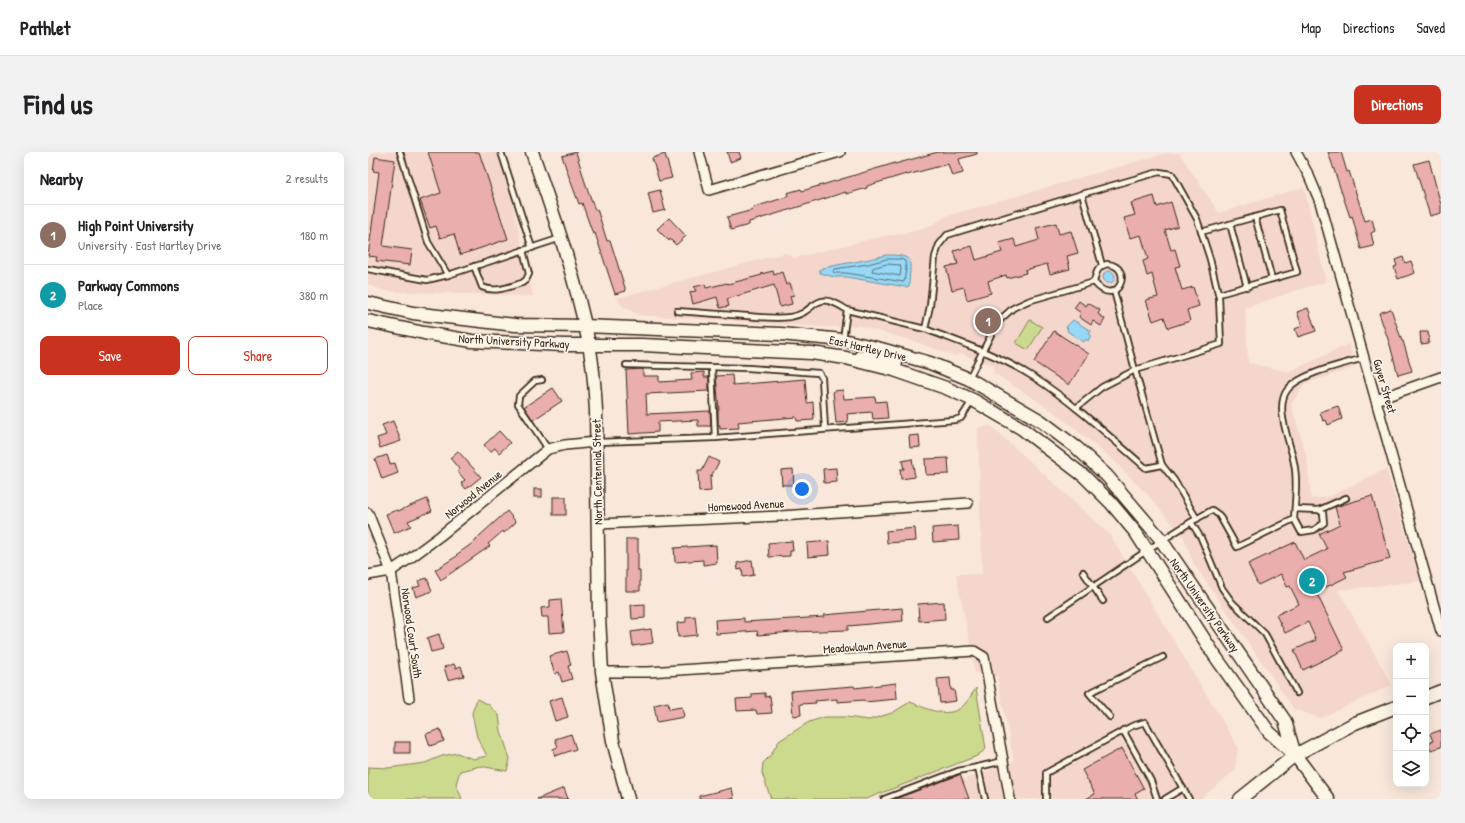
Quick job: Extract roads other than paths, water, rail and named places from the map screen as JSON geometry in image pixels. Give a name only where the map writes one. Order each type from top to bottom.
[{"type":"main road","name":"North Centennial Street","points":[[532,152],[562,238],[589,344],[594,382],[599,616],[602,672],[613,742],[628,799]]},
{"type":"main road","name":"North University Parkway","points":[[368,303],[413,313],[515,325],[584,326]]},
{"type":"main road","name":"North University Parkway","points":[[368,321],[424,333],[472,341],[564,345],[589,344]]},
{"type":"main road","name":"East Hartley Drive","points":[[584,326],[781,334],[843,340],[882,349],[930,363],[969,379],[1033,416],[1077,448],[1097,466]]},
{"type":"main road","name":"East Hartley Drive","points":[[589,344],[642,345],[811,354],[837,357],[894,370],[946,388],[973,400],[1021,428],[1084,476]]},
{"type":"main road","points":[[837,357],[877,356],[957,384],[962,384],[969,379]]},
{"type":"main road","points":[[973,400],[976,397],[982,396],[1013,414],[1033,416]]},
{"type":"main road","name":"North University Parkway","points":[[1097,466],[1136,509],[1161,541],[1285,721],[1295,755]]},
{"type":"main road","name":"North University Parkway","points":[[1084,476],[1111,503],[1136,533],[1215,656],[1269,732],[1295,755],[1328,799]]},
{"type":"main road","points":[[1429,696],[1441,692]]},
{"type":"main road","points":[[1240,799],[1295,755],[1355,723],[1393,708]]},
{"type":"street","points":[[699,152],[709,190],[840,152]]},
{"type":"street","name":"Guyer Street","points":[[1296,152],[1309,176],[1320,202],[1441,631]]},
{"type":"street","points":[[1376,400],[1441,377]]},
{"type":"street","name":"Norwood Avenue","points":[[368,575],[391,570],[440,536],[548,449],[565,445],[596,442]]},
{"type":"street","name":"Homewood Avenue","points":[[598,524],[782,516],[968,504]]},
{"type":"street","name":"Norwood Court South","points":[[368,514],[391,570],[409,698]]},
{"type":"street","name":"Meadowlawn Avenue","points":[[602,672],[648,672],[974,651],[984,657],[1010,799]]},
{"type":"lane","points":[[400,152],[428,242],[448,275]]},
{"type":"lane","points":[[501,152],[532,248]]},
{"type":"lane","points":[[925,329],[930,306],[935,257],[939,245],[947,235],[1159,172],[1172,174],[1197,219],[1210,259],[1219,294],[1221,344],[1135,370],[1102,387],[1076,408]]},
{"type":"lane","points":[[1082,194],[1102,265]]},
{"type":"lane","points":[[1202,232],[1280,210],[1297,272],[1219,294]]},
{"type":"lane","points":[[1255,217],[1272,279]]},
{"type":"lane","points":[[1230,224],[1246,286]]},
{"type":"lane","points":[[368,269],[427,280],[448,275],[562,238]]},
{"type":"lane","points":[[474,266],[482,287],[488,290],[493,291],[522,283],[526,280],[529,274],[523,250]]},
{"type":"lane","points":[[1111,264],[1121,273],[1122,281],[1120,286],[1114,291],[1104,291],[1094,282],[1096,272],[1102,265],[1111,264]]},
{"type":"lane","points":[[969,379],[996,325],[1013,308],[1028,301],[1094,282]]},
{"type":"lane","points":[[1114,291],[1162,465],[1174,480],[1197,519]]},
{"type":"lane","points":[[677,311],[774,318],[791,317],[801,314],[816,303],[823,300],[837,303],[847,310],[925,329],[983,351],[1034,378],[1076,408],[1146,468],[1162,465]]},
{"type":"lane","points":[[843,340],[847,310]]},
{"type":"lane","points":[[1319,510],[1323,513],[1324,523],[1314,530],[1301,532],[1294,518],[1296,492],[1295,464],[1282,414],[1282,400],[1288,389],[1301,379],[1317,372],[1364,358]]},
{"type":"lane","points":[[626,365],[748,368],[819,373],[822,378],[825,430]]},
{"type":"lane","points":[[712,368],[715,438]]},
{"type":"lane","points":[[542,380],[535,381],[519,396],[518,404],[548,449]]},
{"type":"lane","points":[[596,442],[715,438],[955,420],[961,418],[973,400]]},
{"type":"lane","points":[[1295,509],[1319,510],[1346,498]]},
{"type":"lane","points":[[1048,617],[1147,550],[1190,522],[1212,510],[1219,515],[1237,547],[1294,518]]},
{"type":"lane","points":[[1190,522],[1200,538],[1222,588],[1232,602],[1265,634],[1297,693]]},
{"type":"lane","points":[[1083,572],[1103,601]]},
{"type":"lane","points":[[1110,717],[1088,693],[1163,657]]},
{"type":"lane","points":[[1046,799],[1046,773],[1123,730],[1145,722],[1189,799]]},
{"type":"lane","points":[[1123,730],[1151,780],[1157,799]]},
{"type":"lane","points":[[884,799],[958,771],[1003,761]]},
{"type":"lane","points":[[978,767],[985,799]]},
{"type":"lane","points":[[1165,799],[1183,788]]},
{"type":"water","points":[[886,255],[896,255],[907,258],[910,265],[909,286],[906,287],[846,277],[834,277],[820,273],[819,270],[823,268]]},
{"type":"water","points":[[1109,271],[1113,273],[1115,277],[1113,281],[1109,283],[1105,281],[1103,277],[1105,273]]},
{"type":"water","points":[[1073,320],[1091,331],[1088,341],[1086,339],[1084,342],[1067,331],[1068,329],[1066,327]]},
{"type":"place","name":"High Point University","points":[[988,321]]},
{"type":"place","name":"Parkway Commons","points":[[1312,581]]}]
